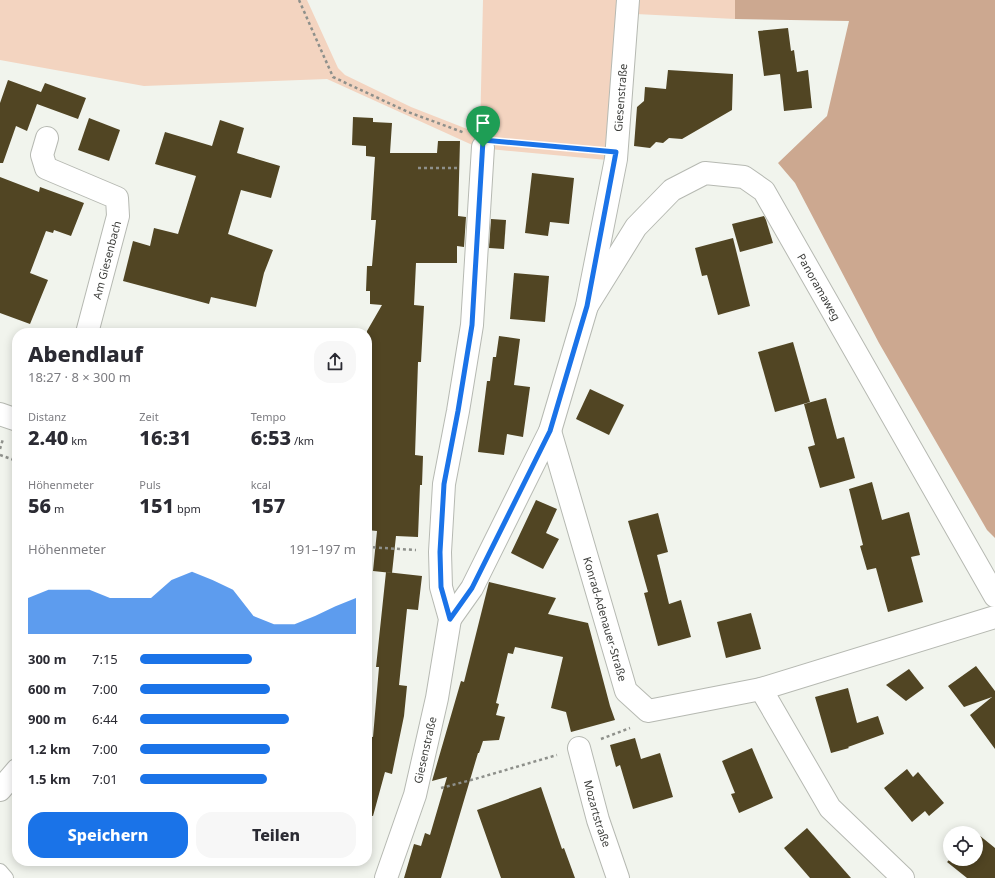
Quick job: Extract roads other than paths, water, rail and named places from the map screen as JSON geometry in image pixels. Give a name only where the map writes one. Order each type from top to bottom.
[{"type":"street","name":"Giesenstraße","points":[[450,619],[472,588],[550,431],[587,306],[616,152],[628,0]]},
{"type":"street","name":"Am Giesenbach","points":[[47,138],[42,155],[46,168],[117,198],[118,216],[88,328]]},
{"type":"street","name":"Giesenstraße","points":[[386,878],[415,795],[437,698],[450,619],[441,587],[440,552],[444,484],[472,325],[483,143]]},
{"type":"street","name":"Panoramaweg","points":[[587,306],[636,227],[672,190],[705,174],[744,177],[764,190],[995,596]]},
{"type":"street","points":[[0,414],[12,418]]},
{"type":"street","name":"Konrad-Adenauer-Straße","points":[[550,431],[626,691],[648,711],[761,689]]},
{"type":"street","points":[[903,878],[830,808],[761,689],[995,617]]},
{"type":"street","name":"Mozartstraße","points":[[579,748],[598,820],[618,878]]},
{"type":"street","points":[[0,790],[12,776]]},
{"type":"lane","points":[[0,871],[6,878]]}]
